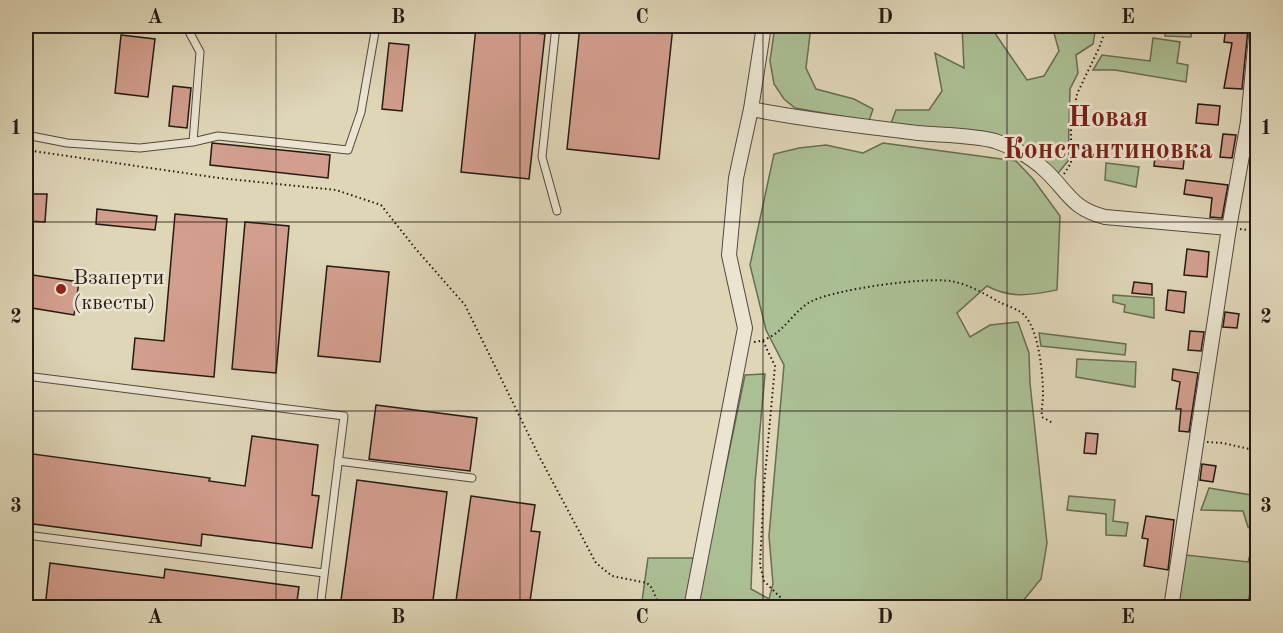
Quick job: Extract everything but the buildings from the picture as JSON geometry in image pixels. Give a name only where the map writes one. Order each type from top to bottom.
[{"type":"street","points":[[690,608],[745,328],[729,255],[736,178],[751,109],[764,26]]},
{"type":"street","points":[[1171,608],[1228,228],[1248,122],[1257,26]]},
{"type":"street","points":[[751,109],[808,121],[994,141],[1023,153],[1044,170],[1084,210],[1105,217],[1228,228]]},
{"type":"lane","points":[[186,26],[200,52],[193,142]]},
{"type":"lane","points":[[26,135],[67,143],[140,148],[193,142],[218,136],[348,150],[360,112],[376,26]]},
{"type":"lane","points":[[556,26],[542,157],[557,211]]},
{"type":"lane","points":[[26,375],[344,416],[320,608]]},
{"type":"lane","points":[[338,461],[472,478]]},
{"type":"lane","points":[[26,535],[324,573]]},
{"type":"path","points":[[1058,184],[1071,164],[1071,127],[1077,94],[1107,26]]},
{"type":"path","points":[[26,150],[219,178],[336,190],[381,205],[415,249],[465,305],[540,459],[596,563],[612,576],[647,583],[652,588],[660,608]]},
{"type":"path","points":[[1228,228],[1257,231]]},
{"type":"path","points":[[742,342],[763,341],[790,322],[808,303],[814,300],[850,290],[926,280],[953,281],[1025,315],[1033,329],[1037,346],[1043,396],[1042,417],[1053,423]]},
{"type":"path","points":[[763,341],[775,366],[764,486],[760,565],[764,581],[784,601]]},
{"type":"path","points":[[1196,442],[1223,443],[1257,451]]},
{"type":"shaded area","points":[[775,26],[811,26],[806,68],[816,89],[854,99],[873,109],[869,121],[795,108],[784,99],[774,84],[770,61]]},
{"type":"shaded area","points":[[962,26],[990,26],[1027,80],[1044,76],[1059,51],[1052,26],[1096,26],[1093,44],[1076,55],[1078,73],[1070,89],[1068,161],[1055,177],[1028,151],[891,123],[896,110],[929,110],[942,91],[935,53],[964,68]]},
{"type":"shaded area","points":[[1166,26],[1196,26],[1192,27],[1191,37],[1165,36]]},
{"type":"shaded area","points":[[1153,38],[1180,42],[1177,63],[1188,65],[1186,82],[1115,70],[1093,70],[1102,55],[1150,61]]},
{"type":"shaded area","points":[[883,143],[1016,161],[1033,179],[1060,216],[1057,290],[1013,294],[987,286],[957,313],[970,337],[990,325],[1018,322],[1029,353],[1030,383],[1047,543],[1041,579],[1018,607],[641,608],[648,558],[707,558],[745,375],[765,374],[755,483],[751,589],[769,599],[773,584],[769,536],[784,365],[766,330],[750,265],[774,154],[826,145],[863,153]]},
{"type":"shaded area","points":[[1106,163],[1139,167],[1136,187],[1105,180]]},
{"type":"shaded area","points":[[1113,295],[1154,298],[1154,318],[1124,312],[1125,305],[1113,302]]},
{"type":"shaded area","points":[[1039,333],[1126,344],[1125,355],[1041,346]]},
{"type":"shaded area","points":[[1077,359],[1136,362],[1135,387],[1076,377]]},
{"type":"shaded area","points":[[1209,488],[1257,496],[1258,596],[1253,607],[1177,608],[1186,555],[1248,562],[1256,533],[1248,527],[1243,511],[1201,510]]},
{"type":"shaded area","points":[[1069,496],[1115,500],[1113,521],[1128,523],[1126,536],[1106,535],[1106,514],[1067,510]]},
{"type":"shaded area","points":[[1257,557],[1257,607],[1247,607]]},
{"type":"place","name":"Взаперти (квесты)","points":[[61,289]]},
{"type":"district","name":"Новая Константиновка","points":[[1108,132]]}]
